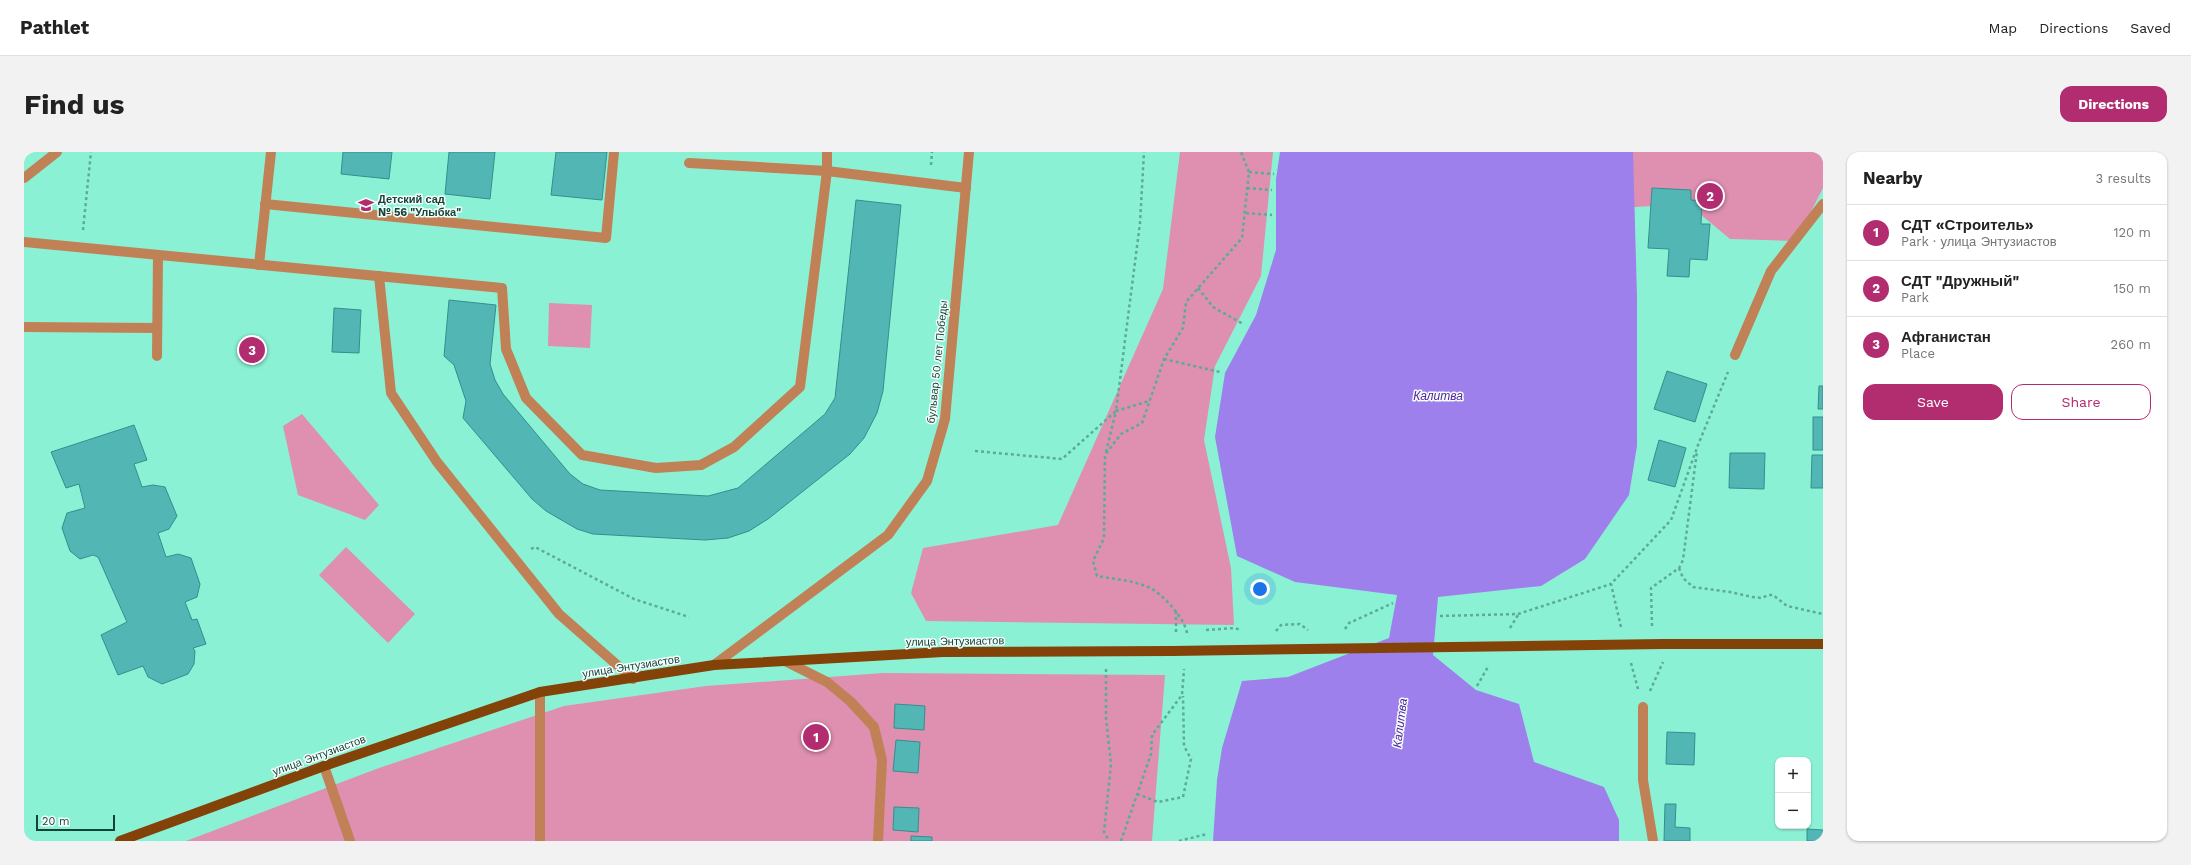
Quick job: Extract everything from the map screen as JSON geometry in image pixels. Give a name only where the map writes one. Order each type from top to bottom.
[{"type":"main road","name":"улица Энтузиастов","points":[[120,841],[324,766],[540,692],[633,679],[714,665],[943,652],[1172,651],[1664,644],[1823,644]]},
{"type":"street","points":[[24,178],[57,152]]},
{"type":"street","points":[[259,265],[271,152]]},
{"type":"street","points":[[265,204],[606,238],[614,152]]},
{"type":"street","points":[[24,242],[502,288],[506,349],[526,398],[582,455],[656,468],[702,465],[734,447],[800,387],[827,171],[827,152]]},
{"type":"street","name":"бульвар 50 лет Победы","points":[[714,665],[888,535],[927,481],[945,419],[969,152]]},
{"type":"street","points":[[690,163],[827,171],[966,188]]},
{"type":"street","points":[[1734,355],[1771,271],[1823,204]]},
{"type":"street","points":[[157,356],[158,255]]},
{"type":"street","points":[[379,276],[391,393],[437,462],[559,614],[633,679]]},
{"type":"street","points":[[24,327],[157,328]]},
{"type":"street","points":[[787,662],[827,682],[850,701],[874,727],[882,760],[878,841]]},
{"type":"street","points":[[540,692],[540,841]]},
{"type":"street","points":[[1643,707],[1643,780],[1653,841]]},
{"type":"street","points":[[324,766],[350,841]]},
{"type":"path","points":[[83,234],[91,152]]},
{"type":"path","points":[[1144,152],[1140,223],[1116,411],[1105,455],[1104,538],[1093,561],[1096,576],[1127,581],[1149,588],[1176,610],[1187,631],[1187,638]]},
{"type":"path","points":[[1105,455],[1121,434],[1142,423],[1164,359],[1183,328],[1186,302],[1242,238],[1246,213],[1249,172],[1241,152]]},
{"type":"path","points":[[1249,172],[1274,174]]},
{"type":"path","points":[[1247,188],[1272,190]]},
{"type":"path","points":[[1246,213],[1272,215]]},
{"type":"path","points":[[1198,288],[1213,307],[1243,324]]},
{"type":"path","points":[[1440,616],[1518,614],[1611,584],[1671,520],[1698,445],[1734,355]]},
{"type":"path","points":[[1164,359],[1220,372]]},
{"type":"path","points":[[976,451],[1062,459],[1116,411],[1149,401]]},
{"type":"path","points":[[1652,628],[1652,588],[1679,568],[1683,560],[1698,445]]},
{"type":"path","points":[[514,558],[535,547],[634,600],[690,617]]},
{"type":"path","points":[[1679,568],[1683,578],[1693,587],[1730,592],[1752,597],[1762,598],[1768,595],[1773,595],[1787,606],[1823,614]]},
{"type":"path","points":[[1611,584],[1621,628]]},
{"type":"path","points":[[1176,610],[1176,634]]},
{"type":"path","points":[[1629,657],[1643,707]]},
{"type":"path","points":[[1643,707],[1664,660]]},
{"type":"path","points":[[1137,794],[1158,802],[1183,797],[1191,760],[1184,746],[1182,695],[1185,667]]},
{"type":"path","points":[[1106,668],[1106,718],[1111,764],[1104,832],[1109,841]]},
{"type":"path","points":[[1121,841],[1151,754],[1152,735],[1182,695]]},
{"type":"path","points":[[1179,841],[1207,834]]},
{"type":"shaded area","points":[[1180,152],[1273,152],[1261,276],[1215,366],[1204,440],[1231,568],[1234,625],[926,621],[911,593],[923,548],[1058,525],[1163,289]]},
{"type":"shaded area","points":[[1607,152],[1823,152],[1823,188],[1796,241],[1730,239],[1688,204],[1601,209]]},
{"type":"shaded area","points":[[549,303],[592,305],[590,348],[548,346]]},
{"type":"shaded area","points":[[302,414],[379,505],[365,520],[298,495],[283,426]]},
{"type":"shaded area","points":[[346,547],[415,614],[388,643],[319,575]]},
{"type":"shaded area","points":[[883,673],[1165,675],[1152,841],[186,841],[379,768],[564,706],[706,686]]},
{"type":"water","name":"Калитва","points":[[1280,152],[1633,152],[1637,297],[1637,446],[1629,495],[1585,559],[1541,586],[1438,597],[1433,655],[1476,690],[1519,704],[1534,762],[1604,787],[1619,820],[1619,841],[1213,841],[1217,780],[1222,748],[1242,681],[1288,677],[1389,638],[1397,595],[1295,582],[1237,556],[1215,437],[1225,373],[1256,315],[1276,250],[1276,179]]},
{"type":"building","points":[[343,152],[392,152],[389,179],[341,174]]},
{"type":"building","points":[[449,152],[495,152],[490,199],[445,194]]},
{"type":"building","points":[[556,152],[607,152],[602,200],[551,195]]},
{"type":"building","points":[[1652,188],[1691,190],[1691,200],[1702,201],[1701,224],[1710,224],[1707,260],[1690,259],[1689,277],[1667,276],[1669,249],[1648,248]]},
{"type":"building","points":[[856,200],[901,205],[883,391],[877,413],[864,438],[850,454],[768,519],[749,531],[728,538],[705,540],[593,534],[577,529],[546,511],[532,499],[463,418],[466,401],[454,365],[444,356],[449,300],[496,305],[490,364],[495,380],[503,394],[570,474],[583,484],[600,490],[708,496],[738,488],[825,414],[835,398]]},
{"type":"building","points":[[334,308],[361,310],[359,353],[332,352]]},
{"type":"building","points":[[1667,371],[1707,384],[1695,422],[1654,409]]},
{"type":"building","points":[[1819,386],[1823,386],[1823,409],[1818,409]]},
{"type":"building","points":[[1813,417],[1823,417],[1823,450],[1813,450]]},
{"type":"building","points":[[134,425],[147,460],[134,464],[142,487],[153,485],[165,487],[177,516],[169,529],[158,533],[166,557],[178,554],[191,558],[200,584],[197,597],[185,602],[192,620],[197,619],[206,644],[193,648],[195,651],[194,664],[188,674],[162,684],[148,677],[143,666],[118,675],[101,635],[127,622],[98,557],[93,555],[80,559],[70,551],[62,528],[67,513],[85,508],[79,484],[66,488],[51,452]]},
{"type":"building","points":[[1659,440],[1686,448],[1675,487],[1648,480]]},
{"type":"building","points":[[1730,453],[1765,453],[1764,489],[1729,488]]},
{"type":"building","points":[[1812,455],[1823,455],[1823,488],[1811,488]]},
{"type":"building","points":[[895,704],[925,706],[924,730],[894,728]]},
{"type":"building","points":[[1667,732],[1695,733],[1694,765],[1666,764]]},
{"type":"building","points":[[896,740],[920,742],[918,773],[893,771]]},
{"type":"building","points":[[1665,804],[1676,804],[1675,827],[1690,828],[1690,841],[1664,841]]},
{"type":"building","points":[[894,807],[919,808],[918,832],[893,830]]},
{"type":"building","points":[[1807,829],[1823,830],[1823,841],[1807,841]]},
{"type":"building","points":[[911,836],[932,837],[932,841],[911,841]]},
{"type":"place","name":"СДТ \"Дружный\"","points":[[1710,196]]},
{"type":"place","name":"Детский сад № 56 \"Улыбка\"","points":[[366,205]]},
{"type":"place","name":"Афганистан","points":[[252,350]]},
{"type":"place","name":"СДТ «Строитель»","points":[[816,737]]}]
